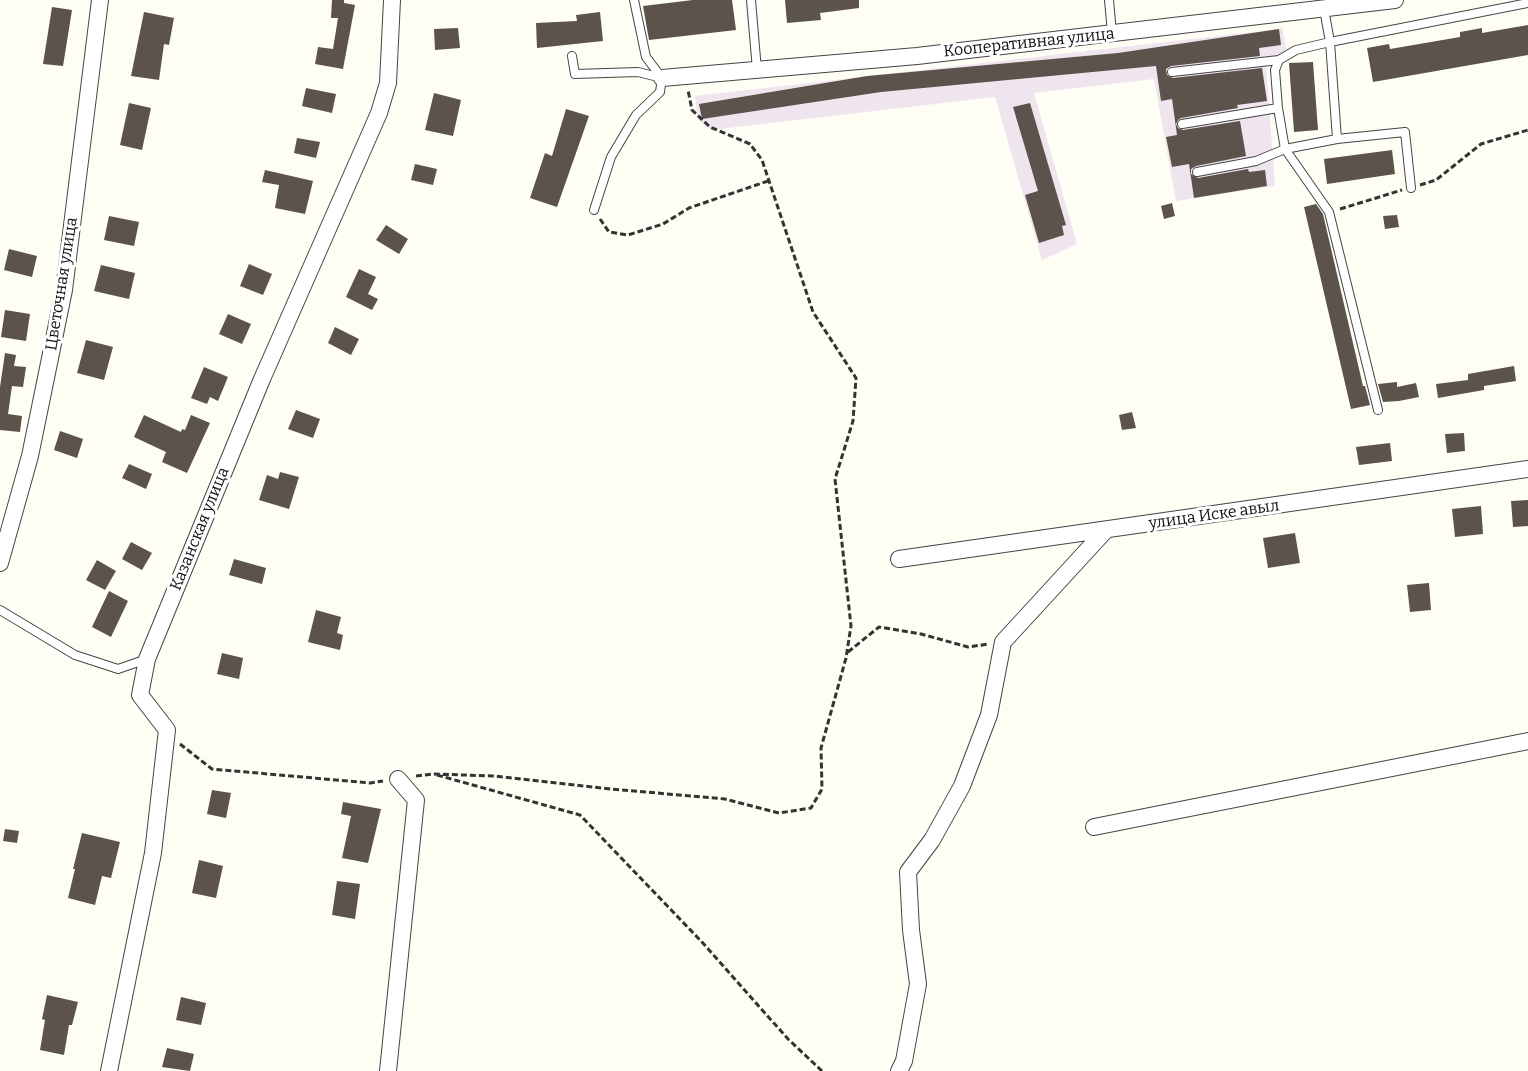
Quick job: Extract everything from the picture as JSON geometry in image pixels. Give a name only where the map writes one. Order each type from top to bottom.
[{"type":"street","name":"Цветочная улица","points":[[0,563],[30,456],[64,290],[100,0]]},
{"type":"street","name":"Казанская улица","points":[[166,730],[140,695],[147,659],[262,379],[380,113],[388,83],[392,0]]},
{"type":"street","name":"Кооперативная улица","points":[[662,78],[917,56],[1395,0]]},
{"type":"street","name":"улица Иске авыл","points":[[899,559],[1528,469]]},
{"type":"street","points":[[899,1071],[904,1061],[918,984],[911,930],[909,872],[932,840],[962,786],[989,716],[1003,642],[1105,531]]},
{"type":"street","points":[[109,1071],[153,853],[166,730]]},
{"type":"street","points":[[1094,827],[1528,741]]},
{"type":"street","points":[[388,1071],[416,800],[398,779]]},
{"type":"lane","points":[[594,210],[610,157],[636,115],[660,92],[662,78],[646,57],[634,0]]},
{"type":"lane","points":[[751,0],[757,70]]},
{"type":"lane","points":[[1109,0],[1112,33]]},
{"type":"lane","points":[[1173,72],[1279,60],[1296,50],[1330,42],[1528,3]]},
{"type":"lane","points":[[1324,9],[1330,42],[1337,139]]},
{"type":"lane","points":[[572,56],[575,74],[638,72],[662,78]]},
{"type":"lane","points":[[1279,60],[1275,70],[1285,149],[1329,212],[1378,410]]},
{"type":"lane","points":[[1182,124],[1278,108]]},
{"type":"lane","points":[[1197,172],[1256,161],[1285,149],[1337,139],[1405,132],[1411,188]]},
{"type":"lane","points":[[0,610],[75,655],[118,669],[147,659]]},
{"type":"path","points":[[166,730],[212,769],[370,783],[433,774],[494,776],[724,799],[779,813],[811,808],[822,789],[821,748],[847,653],[851,626],[835,479],[853,421],[856,378],[813,312],[762,160],[750,144],[710,127],[692,110],[686,76]]},
{"type":"path","points":[[1329,212],[1436,180],[1480,144],[1528,130]]},
{"type":"path","points":[[594,210],[609,232],[628,235],[663,224],[689,208],[769,181]]},
{"type":"path","points":[[847,653],[879,627],[921,634],[968,647],[1003,642]]},
{"type":"path","points":[[433,774],[580,815],[701,941],[788,1039],[822,1071]]},
{"type":"shaded area","points":[[1282,26],[1287,54],[1266,64],[1275,186],[1176,201],[1154,79],[1034,93],[1077,244],[1042,260],[995,97],[711,130],[698,119],[695,96],[1279,29]]},
{"type":"building","points":[[332,0],[344,0],[344,3],[355,5],[343,69],[315,64],[318,47],[333,49],[338,18],[331,18]]},
{"type":"building","points":[[693,0],[732,0],[736,30],[649,40],[643,6]]},
{"type":"building","points":[[785,0],[859,0],[859,8],[820,13],[821,20],[787,23]]},
{"type":"building","points":[[52,7],[72,10],[63,66],[43,64]]},
{"type":"building","points":[[144,12],[174,18],[169,45],[164,44],[159,80],[131,76]]},
{"type":"building","points":[[600,12],[603,41],[537,48],[536,23],[577,21],[576,15]]},
{"type":"building","points":[[1528,25],[1528,55],[1373,82],[1367,48],[1389,44],[1390,49],[1460,37],[1460,32],[1482,28],[1482,33]]},
{"type":"building","points":[[458,28],[460,48],[435,50],[434,29]]},
{"type":"building","points":[[1279,29],[1281,45],[1259,48],[1260,56],[1171,66],[1166,69],[1167,75],[1173,78],[1262,68],[1267,101],[1237,105],[1238,108],[1181,118],[1176,124],[1183,130],[1240,121],[1246,156],[1196,166],[1191,169],[1191,174],[1198,178],[1248,169],[1249,172],[1265,170],[1267,186],[1194,198],[1189,164],[1172,167],[1166,137],[1177,135],[1172,99],[1161,101],[1156,66],[881,92],[702,119],[699,104],[867,76],[1118,53]]},
{"type":"building","points":[[1313,62],[1318,130],[1294,132],[1289,63]]},
{"type":"building","points":[[306,88],[336,94],[332,113],[302,106]]},
{"type":"building","points":[[434,93],[461,100],[453,136],[425,130]]},
{"type":"building","points":[[129,103],[151,108],[142,150],[120,145]]},
{"type":"building","points":[[1030,103],[1066,225],[1062,226],[1064,235],[1039,243],[1025,195],[1038,191],[1013,107]]},
{"type":"building","points":[[566,109],[589,116],[557,207],[530,198],[545,153],[552,156]]},
{"type":"building","points":[[297,138],[320,142],[316,158],[294,153]]},
{"type":"building","points":[[1392,150],[1395,174],[1327,184],[1324,159]]},
{"type":"building","points":[[415,164],[437,169],[433,185],[411,180]]},
{"type":"building","points":[[265,170],[313,181],[305,214],[275,208],[279,185],[262,182]]},
{"type":"building","points":[[1172,203],[1175,216],[1164,219],[1161,206]]},
{"type":"building","points":[[1316,204],[1323,214],[1363,386],[1365,386],[1370,405],[1351,409],[1304,207]]},
{"type":"building","points":[[1397,215],[1399,227],[1385,229],[1383,216]]},
{"type":"building","points":[[109,216],[139,222],[134,246],[104,240]]},
{"type":"building","points":[[386,225],[408,239],[399,254],[376,240]]},
{"type":"building","points":[[9,249],[37,256],[32,277],[4,270]]},
{"type":"building","points":[[249,264],[272,274],[263,295],[240,286]]},
{"type":"building","points":[[101,265],[135,273],[129,299],[94,291]]},
{"type":"building","points":[[359,269],[376,277],[368,294],[378,299],[372,310],[346,297]]},
{"type":"building","points":[[5,310],[30,314],[26,341],[1,337]]},
{"type":"building","points":[[228,314],[251,324],[242,344],[219,334]]},
{"type":"building","points":[[335,327],[359,339],[351,355],[328,343]]},
{"type":"building","points":[[86,340],[113,347],[104,380],[77,373]]},
{"type":"building","points":[[5,353],[16,355],[14,366],[26,367],[23,387],[12,386],[8,414],[22,416],[20,432],[0,430],[0,387]]},
{"type":"building","points":[[1514,366],[1516,381],[1484,386],[1484,390],[1438,398],[1436,384],[1468,380],[1468,374]]},
{"type":"building","points":[[204,367],[228,377],[218,401],[210,397],[207,404],[191,398]]},
{"type":"building","points":[[1397,382],[1397,387],[1416,383],[1419,397],[1383,402],[1378,384]]},
{"type":"building","points":[[296,410],[320,419],[313,438],[288,429]]},
{"type":"building","points":[[1132,412],[1136,428],[1122,430],[1119,415]]},
{"type":"building","points":[[144,415],[181,432],[182,429],[185,430],[191,415],[210,423],[187,473],[162,462],[166,452],[134,437]]},
{"type":"building","points":[[60,431],[83,439],[77,458],[54,450]]},
{"type":"building","points":[[1464,433],[1465,451],[1447,453],[1445,434]]},
{"type":"building","points":[[1390,443],[1392,461],[1359,465],[1356,447]]},
{"type":"building","points":[[129,464],[152,474],[146,489],[122,478]]},
{"type":"building","points":[[280,472],[299,477],[289,509],[259,500],[267,475],[278,479]]},
{"type":"building","points":[[1528,500],[1528,526],[1513,527],[1511,501]]},
{"type":"building","points":[[1481,506],[1483,534],[1455,537],[1452,509]]},
{"type":"building","points":[[1295,533],[1300,563],[1268,568],[1263,538]]},
{"type":"building","points":[[131,542],[152,553],[142,570],[122,559]]},
{"type":"building","points":[[234,559],[266,568],[262,584],[229,575]]},
{"type":"building","points":[[97,560],[116,571],[105,590],[86,580]]},
{"type":"building","points":[[1429,583],[1431,610],[1410,612],[1407,585]]},
{"type":"building","points":[[109,591],[128,601],[111,637],[92,627]]},
{"type":"building","points":[[316,610],[341,617],[337,633],[343,635],[340,650],[308,642]]},
{"type":"building","points":[[222,653],[243,658],[239,679],[217,674]]},
{"type":"building","points":[[212,790],[231,793],[226,818],[207,814]]},
{"type":"building","points":[[343,802],[381,809],[368,863],[342,858],[351,816],[341,814]]},
{"type":"building","points":[[5,829],[19,831],[17,843],[3,841]]},
{"type":"building","points":[[82,833],[120,842],[111,878],[102,876],[95,905],[68,898]]},
{"type":"building","points":[[199,860],[223,866],[216,898],[192,893]]},
{"type":"building","points":[[337,881],[360,884],[355,919],[332,915]]},
{"type":"building","points":[[47,995],[78,1002],[72,1025],[69,1025],[64,1055],[40,1050],[45,1020],[42,1019]]},
{"type":"building","points":[[181,997],[206,1003],[201,1025],[176,1020]]},
{"type":"building","points":[[167,1048],[194,1054],[190,1071],[162,1067]]}]
